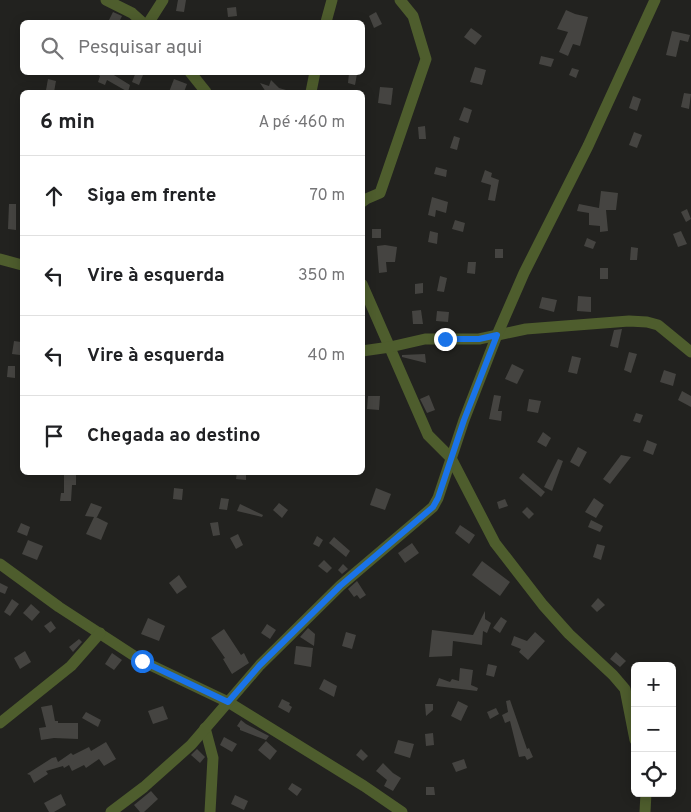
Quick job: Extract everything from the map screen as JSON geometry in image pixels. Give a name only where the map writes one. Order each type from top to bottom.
[{"type":"street","points":[[106,0],[132,13],[140,20]]},
{"type":"street","points":[[150,20],[163,0]]},
{"type":"street","points":[[327,20],[332,0]]},
{"type":"street","points":[[365,200],[380,193],[426,59],[413,16],[400,0]]},
{"type":"street","points":[[111,812],[144,788],[191,745],[260,665],[340,586],[433,507],[497,335],[524,273],[588,146],[655,0]]},
{"type":"street","points":[[192,75],[204,90]]},
{"type":"street","points":[[311,90],[314,75]]},
{"type":"street","points":[[0,259],[20,264]]},
{"type":"street","points":[[365,291],[428,435],[451,458],[495,543],[543,605],[569,634],[613,675],[625,689],[631,720]]},
{"type":"street","points":[[365,351],[390,347],[425,338],[479,339],[526,329],[629,321],[658,325],[691,352]]},
{"type":"street","points":[[0,564],[60,607],[142,661],[228,702],[364,786],[402,812]]},
{"type":"street","points":[[0,723],[71,666],[100,634]]},
{"type":"street","points":[[206,728],[213,758],[210,812]]},
{"type":"street","points":[[646,797],[646,812]]},
{"type":"building","points":[[178,0],[186,0],[184,12],[176,11]]},
{"type":"building","points":[[236,7],[237,16],[228,17],[227,8]]},
{"type":"building","points":[[566,10],[588,17],[580,46],[573,44],[568,56],[559,52],[568,32],[557,29]]},
{"type":"building","points":[[113,12],[122,16],[120,20],[109,20]]},
{"type":"building","points":[[376,12],[382,24],[374,28],[369,16]]},
{"type":"building","points":[[471,28],[482,36],[475,45],[464,37]]},
{"type":"building","points":[[672,31],[690,35],[688,42],[680,40],[676,57],[666,55]]},
{"type":"building","points":[[541,56],[554,59],[551,67],[539,64]]},
{"type":"building","points":[[475,67],[486,70],[482,85],[470,82]]},
{"type":"building","points":[[572,68],[579,70],[576,78],[569,75]]},
{"type":"building","points":[[98,75],[114,75],[130,85],[129,90],[124,90],[107,80],[105,85],[98,82],[100,76]]},
{"type":"building","points":[[135,75],[143,75],[139,85],[132,82]]},
{"type":"building","points":[[349,75],[357,75],[355,85],[348,83]]},
{"type":"building","points":[[48,79],[56,81],[54,90],[46,90]]},
{"type":"building","points":[[174,79],[187,84],[185,90],[170,90]]},
{"type":"building","points":[[271,80],[279,88],[286,90],[265,90],[260,83],[269,86]]},
{"type":"building","points":[[380,87],[393,88],[391,105],[378,103]]},
{"type":"building","points":[[684,93],[691,94],[689,109],[681,107]]},
{"type":"building","points":[[633,96],[641,99],[637,111],[629,108]]},
{"type":"building","points":[[464,107],[472,110],[468,123],[459,120]]},
{"type":"building","points":[[425,126],[426,139],[419,139],[418,127]]},
{"type":"building","points":[[634,132],[642,135],[637,148],[629,145]]},
{"type":"building","points":[[454,136],[460,138],[457,150],[450,148]]},
{"type":"building","points":[[436,167],[447,170],[446,177],[434,174]]},
{"type":"building","points":[[485,170],[492,173],[491,177],[499,180],[495,201],[488,200],[491,185],[481,182]]},
{"type":"building","points":[[601,191],[618,193],[616,210],[606,210],[608,231],[600,232],[600,226],[589,225],[589,213],[577,211],[579,204],[599,208]]},
{"type":"building","points":[[432,197],[448,202],[446,213],[436,210],[435,217],[428,215]]},
{"type":"building","points":[[9,204],[16,204],[16,230],[8,229]]},
{"type":"building","points":[[687,209],[691,219],[686,222],[681,212]]},
{"type":"building","points":[[455,220],[465,223],[463,232],[452,229]]},
{"type":"building","points":[[372,229],[381,229],[381,238],[372,238]]},
{"type":"building","points":[[430,231],[438,233],[437,244],[428,242]]},
{"type":"building","points":[[681,231],[687,244],[678,247],[673,234]]},
{"type":"building","points":[[587,238],[596,242],[593,249],[584,246]]},
{"type":"building","points":[[377,246],[397,247],[395,262],[386,262],[387,272],[379,273]]},
{"type":"building","points":[[631,247],[638,248],[637,260],[630,260]]},
{"type":"building","points":[[495,249],[503,249],[503,258],[495,258]]},
{"type":"building","points":[[468,262],[476,262],[475,274],[467,273]]},
{"type":"building","points":[[600,268],[608,268],[608,279],[600,279]]},
{"type":"building","points":[[440,276],[447,278],[444,292],[437,291]]},
{"type":"building","points":[[423,283],[423,293],[415,294],[415,284]]},
{"type":"building","points":[[578,296],[591,297],[591,312],[577,311]]},
{"type":"building","points":[[542,297],[557,300],[554,312],[539,308]]},
{"type":"building","points":[[421,310],[423,324],[413,324],[412,311]]},
{"type":"building","points":[[437,311],[449,312],[448,322],[436,321]]},
{"type":"building","points":[[622,329],[618,348],[610,346],[614,330]]},
{"type":"building","points":[[14,341],[20,342],[20,355],[12,354]]},
{"type":"building","points":[[629,352],[637,354],[631,373],[624,370]]},
{"type":"building","points":[[425,354],[426,363],[402,357],[402,355]]},
{"type":"building","points":[[572,356],[581,358],[577,374],[568,372]]},
{"type":"building","points":[[512,364],[524,370],[517,384],[505,379]]},
{"type":"building","points":[[8,366],[15,366],[15,378],[7,377]]},
{"type":"building","points":[[664,370],[676,374],[673,386],[660,382]]},
{"type":"building","points":[[682,391],[691,396],[691,407],[678,400]]},
{"type":"building","points":[[429,395],[435,410],[427,413],[420,399]]},
{"type":"building","points":[[494,395],[501,396],[498,411],[502,411],[501,421],[489,419]]},
{"type":"building","points":[[368,396],[380,396],[379,410],[367,409]]},
{"type":"building","points":[[529,399],[541,401],[538,413],[527,411]]},
{"type":"building","points":[[636,413],[643,415],[640,423],[633,421]]},
{"type":"building","points":[[543,432],[551,438],[546,447],[537,442]]},
{"type":"building","points":[[647,440],[657,444],[653,455],[643,451]]},
{"type":"building","points":[[578,447],[587,452],[579,467],[570,462]]},
{"type":"building","points":[[621,455],[631,457],[610,484],[603,479]]},
{"type":"building","points":[[558,459],[563,461],[552,491],[544,487]]},
{"type":"building","points":[[523,473],[545,492],[541,497],[519,478]]},
{"type":"building","points":[[64,475],[76,475],[76,485],[72,485],[71,501],[60,501],[61,493],[64,493]]},
{"type":"building","points":[[237,475],[246,475],[246,480],[236,479]]},
{"type":"building","points":[[174,488],[183,489],[182,500],[173,499]]},
{"type":"building","points":[[376,488],[391,494],[385,510],[370,505]]},
{"type":"building","points":[[221,498],[229,499],[227,510],[219,509]]},
{"type":"building","points":[[594,498],[604,505],[596,518],[585,512]]},
{"type":"building","points":[[505,499],[508,506],[499,509],[497,502]]},
{"type":"building","points":[[91,503],[102,507],[96,517],[108,523],[101,540],[86,534],[94,517],[85,516]]},
{"type":"building","points":[[279,503],[288,510],[282,518],[273,510]]},
{"type":"building","points":[[240,504],[263,515],[262,517],[237,511]]},
{"type":"building","points":[[527,507],[534,514],[529,519],[522,512]]},
{"type":"building","points":[[591,520],[603,526],[600,532],[588,527]]},
{"type":"building","points":[[218,522],[220,535],[213,536],[210,523]]},
{"type":"building","points":[[21,523],[30,527],[27,536],[17,532]]},
{"type":"building","points":[[460,525],[475,535],[469,544],[455,533]]},
{"type":"building","points":[[238,534],[243,545],[236,549],[230,538]]},
{"type":"building","points":[[317,536],[323,540],[319,547],[313,544]]},
{"type":"building","points":[[334,537],[350,551],[346,557],[329,543]]},
{"type":"building","points":[[28,540],[43,546],[37,560],[22,554]]},
{"type":"building","points":[[412,543],[419,553],[405,563],[398,553]]},
{"type":"building","points":[[597,544],[605,546],[601,560],[593,557]]},
{"type":"building","points":[[324,560],[332,568],[327,573],[318,566]]},
{"type":"building","points":[[482,561],[510,582],[500,596],[472,575]]},
{"type":"building","points":[[343,564],[348,569],[342,574],[338,570]]},
{"type":"building","points":[[179,575],[187,587],[177,594],[169,583]]},
{"type":"building","points":[[357,581],[366,595],[360,599],[357,595],[354,597],[348,589]]},
{"type":"building","points":[[0,583],[8,587],[5,594],[0,592]]},
{"type":"building","points":[[598,598],[605,605],[597,612],[591,606]]},
{"type":"building","points":[[12,599],[19,604],[10,616],[4,612]]},
{"type":"building","points":[[31,604],[40,612],[32,621],[23,613]]},
{"type":"building","points":[[485,611],[485,619],[491,623],[487,633],[483,631],[482,645],[453,641],[452,656],[429,657],[432,630],[473,635]]},
{"type":"building","points":[[501,617],[507,621],[500,633],[493,628]]},
{"type":"building","points":[[148,618],[165,626],[159,641],[141,634]]},
{"type":"building","points":[[51,621],[56,628],[50,633],[44,626]]},
{"type":"building","points":[[267,624],[276,630],[270,639],[261,633]]},
{"type":"building","points":[[308,628],[315,634],[314,646],[300,637]]},
{"type":"building","points":[[224,629],[241,655],[244,653],[249,663],[232,674],[223,659],[225,658],[211,638]]},
{"type":"building","points":[[346,632],[356,635],[352,649],[342,646]]},
{"type":"building","points":[[535,632],[545,641],[528,660],[519,652],[521,649],[511,645],[514,636],[527,641]]},
{"type":"building","points":[[79,639],[82,642],[73,652],[69,647]]},
{"type":"building","points":[[296,646],[313,648],[311,667],[294,664]]},
{"type":"building","points":[[25,651],[31,662],[20,669],[14,658]]},
{"type":"building","points":[[616,652],[626,661],[620,667],[610,659]]},
{"type":"building","points":[[112,653],[122,660],[114,670],[105,664]]},
{"type":"building","points":[[488,664],[497,666],[494,677],[486,675]]},
{"type":"building","points":[[460,668],[473,670],[471,685],[478,688],[477,691],[436,686],[439,678],[450,682],[452,679],[459,681]]},
{"type":"building","points":[[324,679],[337,686],[334,697],[319,689]]},
{"type":"building","points":[[282,699],[290,703],[289,705],[292,707],[289,713],[278,707]]},
{"type":"building","points":[[510,700],[527,749],[529,748],[533,757],[527,760],[525,756],[519,757],[510,721],[505,723],[502,715],[508,712],[506,701]]},
{"type":"building","points":[[458,701],[468,706],[461,721],[451,716]]},
{"type":"building","points":[[425,704],[433,704],[433,710],[426,716]]},
{"type":"building","points":[[52,705],[55,721],[58,721],[58,723],[78,723],[78,739],[54,738],[41,740],[39,728],[46,727],[41,707]]},
{"type":"building","points":[[163,706],[168,719],[153,724],[148,711]]},
{"type":"building","points":[[496,708],[499,714],[490,719],[487,712]]},
{"type":"building","points":[[86,712],[101,720],[98,727],[82,718]]},
{"type":"building","points":[[241,720],[269,736],[266,740],[240,730],[237,726]]},
{"type":"building","points":[[433,733],[434,745],[426,746],[425,734]]},
{"type":"building","points":[[224,737],[237,744],[232,752],[220,745]]},
{"type":"building","points":[[398,740],[414,744],[410,758],[394,753]]},
{"type":"building","points":[[266,741],[277,751],[270,760],[258,750]]},
{"type":"building","points":[[106,742],[116,759],[104,766],[99,759],[86,768],[84,765],[72,771],[69,765],[64,768],[63,766],[46,771],[48,774],[34,783],[30,775],[27,774],[52,758],[56,757],[58,762],[71,753],[73,755],[89,747],[91,751]]},
{"type":"building","points":[[197,749],[205,757],[200,763],[191,755]]},
{"type":"building","points":[[361,749],[368,756],[363,761],[356,755]]},
{"type":"building","points":[[464,759],[467,768],[456,772],[452,763]]},
{"type":"building","points":[[383,763],[401,778],[393,791],[384,786],[387,780],[376,771]]},
{"type":"building","points":[[292,783],[302,789],[297,796],[288,789]]},
{"type":"building","points":[[426,787],[434,787],[435,795],[426,795]]},
{"type":"building","points":[[151,791],[158,799],[144,812],[140,812],[134,805]]},
{"type":"building","points":[[61,794],[66,805],[54,812],[49,812],[44,803]]},
{"type":"building","points":[[235,795],[248,801],[244,810],[231,804]]},
{"type":"route","points":[[142,661],[228,702],[260,665],[340,586],[403,532],[426,515],[438,498],[464,420],[497,335],[479,339],[445,339]]}]
